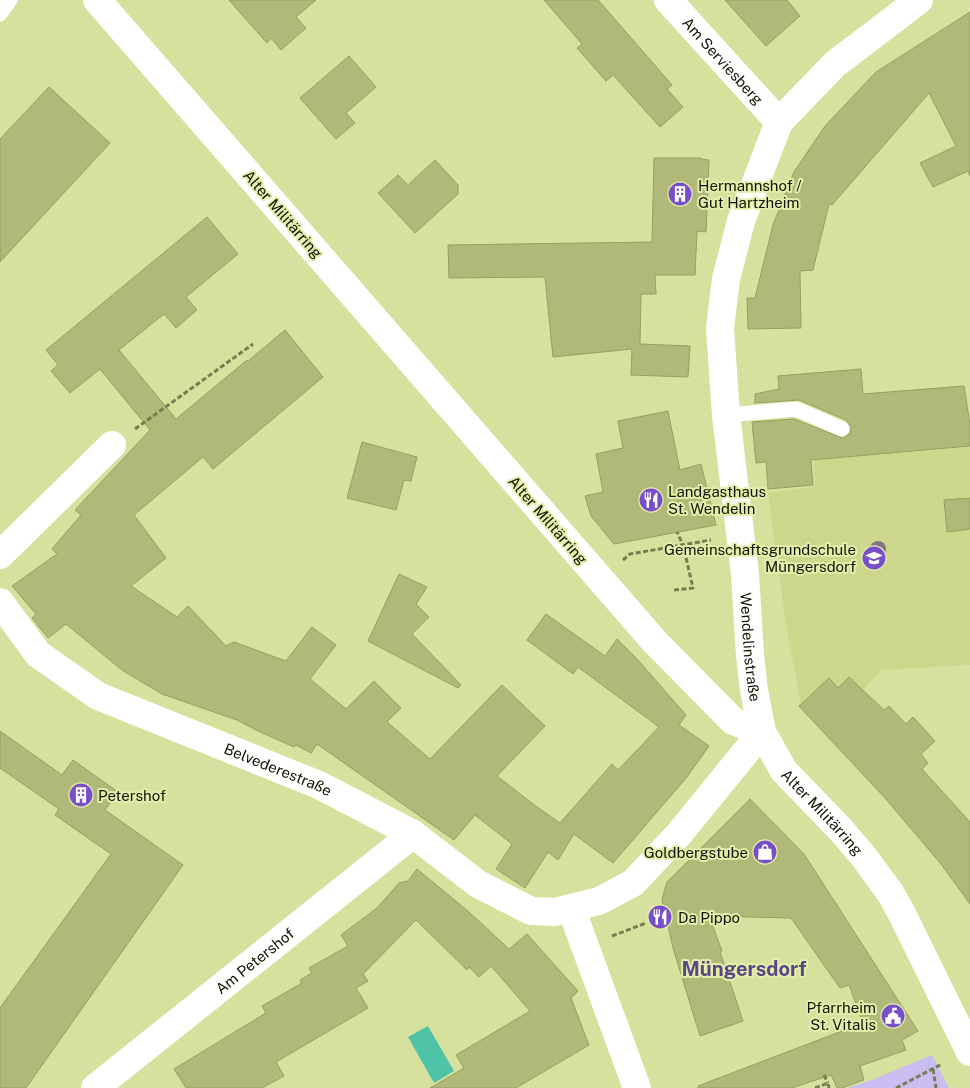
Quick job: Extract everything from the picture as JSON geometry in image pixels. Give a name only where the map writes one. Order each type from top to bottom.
[{"type":"street","name":"Alter Militärring","points":[[97,0],[655,642],[733,721],[762,732],[784,771],[842,830],[864,856],[891,894],[970,1052]]},
{"type":"street","name":"Am Serviesberg","points":[[668,0],[779,122]]},
{"type":"street","name":"Wendelinstraße","points":[[762,732],[754,690],[740,535],[726,415],[720,328],[726,279],[741,220],[779,122],[835,64],[918,0]]},
{"type":"street","points":[[0,555],[112,446]]},
{"type":"street","name":"Belvederestraße","points":[[4,617],[38,654],[98,696],[319,786],[413,834],[478,884],[531,911],[555,912],[571,908]]},
{"type":"street","points":[[634,1081],[571,908],[599,901],[633,883],[679,834],[762,732]]},
{"type":"street","name":"Am Petershof","points":[[95,1088],[413,834]]},
{"type":"lane","points":[[0,14],[10,0]]},
{"type":"lane","points":[[726,415],[796,409],[842,429]]},
{"type":"path","points":[[112,446],[253,344]]},
{"type":"path","points":[[674,590],[692,588],[683,545],[677,532]]},
{"type":"path","points":[[630,554],[740,535]]},
{"type":"path","points":[[585,945],[646,924]]},
{"type":"path","points":[[896,1088],[934,1069],[936,1088]]},
{"type":"path","points":[[824,1075],[829,1088]]},
{"type":"path","points":[[815,1088],[828,1084]]},
{"type":"shaded area","name":"Gemeinschaftsgrundschule Müngersdorf","points":[[970,447],[970,665],[882,670],[820,729],[799,707],[801,705],[786,624],[768,493],[815,486],[814,460]]},
{"type":"shaded area","points":[[932,1055],[949,1088],[847,1088],[872,1080]]},
{"type":"water","points":[[428,1026],[454,1071],[434,1083],[408,1037]]},
{"type":"building","points":[[229,0],[316,0],[296,17],[306,28],[281,50],[271,38],[267,43]]},
{"type":"building","points":[[544,0],[598,0],[672,85],[667,89],[683,107],[660,127],[613,75],[606,81],[577,48],[582,44]]},
{"type":"building","points":[[725,0],[787,0],[800,16],[766,46]]},
{"type":"building","points":[[970,12],[970,176],[968,171],[933,187],[920,163],[956,146],[929,93],[832,205],[829,204],[813,270],[800,271],[801,328],[748,329],[747,298],[755,298],[773,225],[794,172],[825,126],[876,72]]},
{"type":"building","points":[[349,56],[376,87],[346,113],[355,123],[336,139],[300,98]]},
{"type":"building","points":[[49,87],[110,143],[0,262],[0,139]]},
{"type":"building","points":[[654,158],[701,158],[709,160],[706,232],[697,231],[695,275],[655,275],[656,294],[641,294],[640,344],[690,346],[688,377],[631,375],[632,349],[553,357],[545,277],[449,278],[448,245],[652,242]]},
{"type":"building","points":[[435,160],[458,185],[458,194],[415,233],[378,193],[398,175],[408,185]]},
{"type":"building","points":[[207,217],[238,254],[186,297],[197,310],[176,328],[164,314],[119,350],[176,419],[285,330],[323,377],[213,469],[203,457],[134,515],[166,558],[131,586],[177,617],[188,606],[226,646],[234,642],[286,661],[312,627],[336,645],[310,679],[346,709],[374,681],[401,708],[387,722],[430,759],[502,685],[545,726],[497,776],[560,823],[612,764],[618,770],[659,727],[578,667],[573,674],[527,640],[546,614],[605,656],[617,639],[686,715],[679,725],[709,746],[687,777],[613,863],[574,834],[558,860],[548,852],[525,888],[496,869],[512,844],[475,815],[454,840],[317,744],[311,753],[237,720],[162,694],[122,670],[66,624],[48,638],[32,618],[36,614],[12,586],[57,554],[52,549],[81,515],[75,510],[150,430],[100,369],[70,393],[51,371],[58,365],[46,350]]},
{"type":"building","points":[[861,369],[863,394],[964,386],[970,425],[970,446],[811,460],[813,485],[768,489],[766,462],[756,463],[752,422],[794,419],[843,438],[850,433],[851,427],[846,420],[799,400],[755,403],[755,394],[779,389],[778,376]]},
{"type":"building","points":[[668,411],[680,470],[701,464],[716,525],[614,544],[591,516],[585,496],[603,492],[596,454],[623,448],[618,421]]},
{"type":"building","points":[[362,442],[417,457],[411,481],[404,480],[396,510],[347,498]]},
{"type":"building","points":[[970,498],[970,529],[947,532],[944,500]]},
{"type":"building","points":[[399,574],[427,587],[416,604],[429,617],[412,634],[461,685],[458,688],[368,641]]},
{"type":"building","points":[[849,677],[884,710],[889,706],[906,724],[913,717],[935,741],[921,754],[928,763],[922,769],[970,822],[970,904],[941,864],[885,798],[799,706],[829,678],[838,688]]},
{"type":"building","points":[[0,731],[62,775],[73,760],[118,792],[105,810],[183,865],[26,1088],[0,1088],[0,1008],[111,854],[55,815],[59,809],[0,768]]},
{"type":"building","points":[[750,799],[804,854],[918,1031],[902,1040],[906,1050],[860,1066],[864,1080],[842,1088],[837,1088],[831,1075],[792,1088],[698,1088],[698,1086],[863,1023],[849,985],[840,988],[791,918],[709,916],[722,951],[720,952],[743,1021],[700,1036],[673,948],[662,899],[667,882]]},
{"type":"building","points":[[417,869],[469,912],[509,949],[527,934],[578,991],[571,998],[589,1045],[516,1088],[430,1088],[464,1068],[456,1055],[530,1011],[491,966],[479,977],[469,967],[467,970],[416,920],[363,974],[368,981],[356,988],[368,1008],[276,1062],[284,1076],[262,1088],[186,1088],[174,1069],[266,1013],[262,1006],[302,983],[300,980],[312,973],[309,968],[348,946],[341,935],[377,908],[399,883],[408,881]]},
{"type":"place","name":"Hermannshof / Gut Hartzheim","points":[[680,194]]},
{"type":"place","name":"Landgasthaus St. Wendelin","points":[[651,500]]},
{"type":"place","name":"Gemeinschaftsgrundschule Müngersdorf","points":[[874,558]]},
{"type":"place","name":"Petershof","points":[[81,795]]},
{"type":"place","name":"Goldbergstube","points":[[765,852]]},
{"type":"place","name":"Da Pippo","points":[[660,917]]},
{"type":"place","name":"Pfarrheim St. Vitalis","points":[[893,1016]]},
{"type":"district","name":"Müngersdorf","points":[[744,969]]}]
